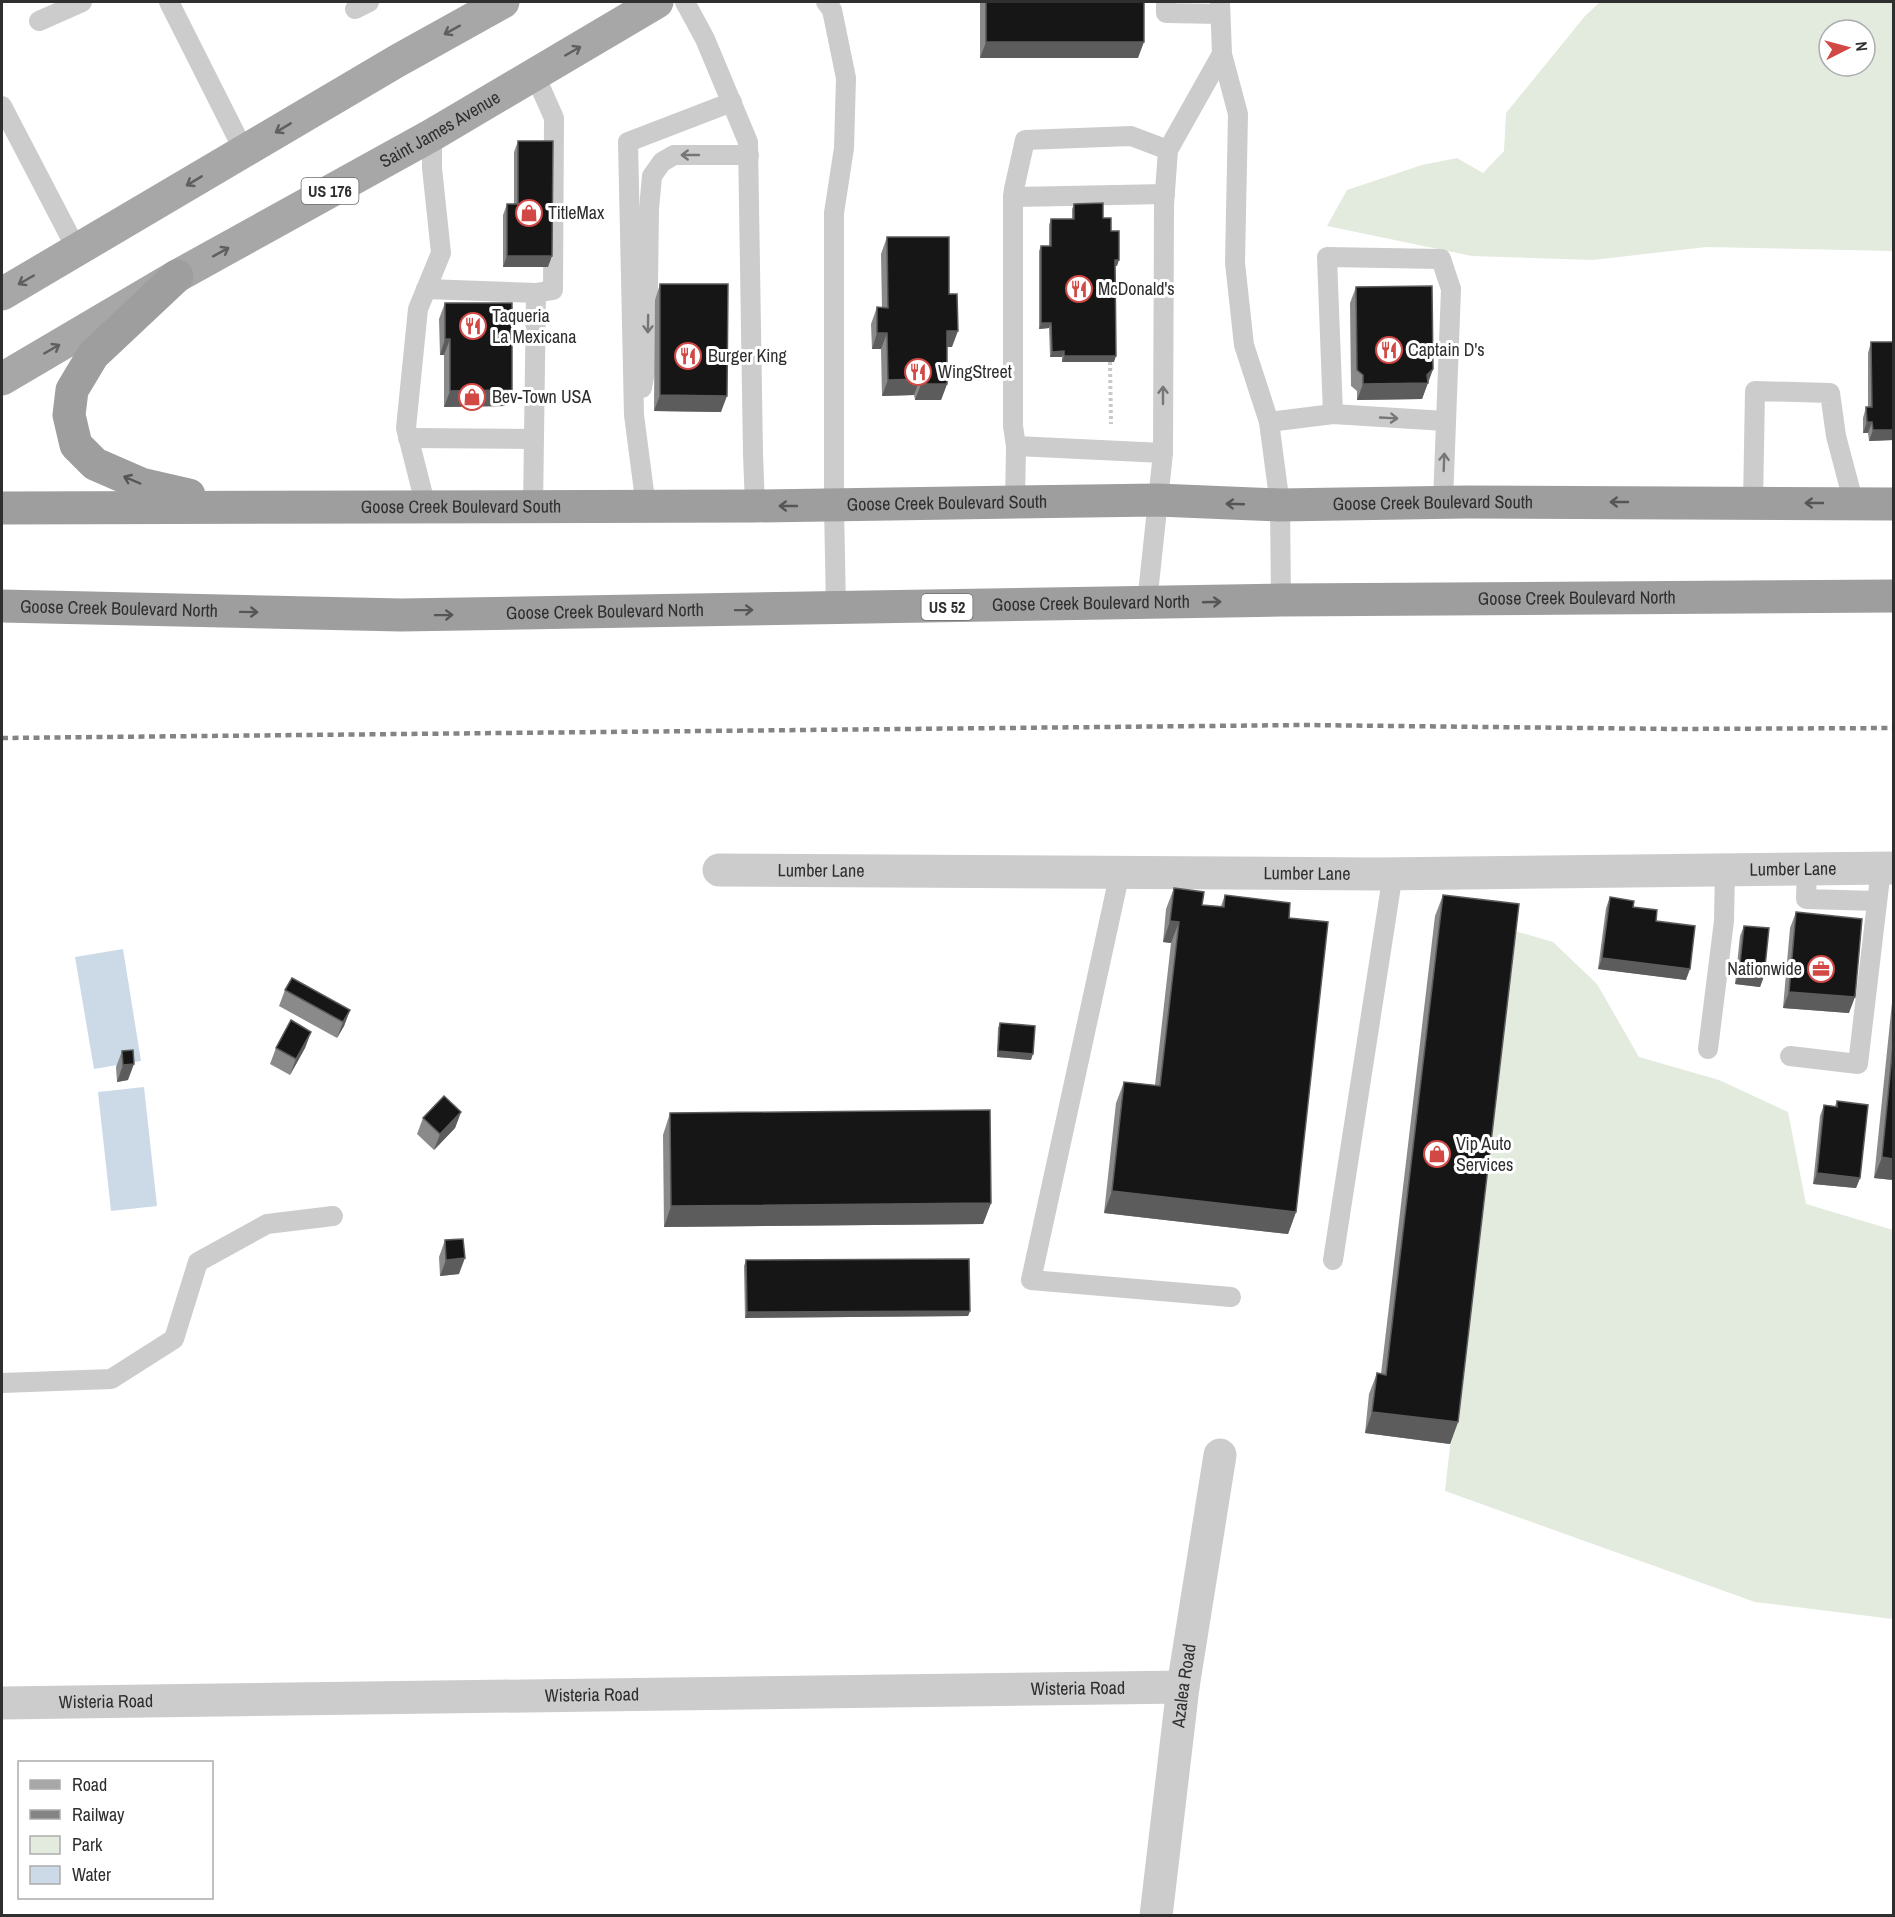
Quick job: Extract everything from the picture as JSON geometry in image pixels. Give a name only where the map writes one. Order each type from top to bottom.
[{"type":"highway","points":[[177,276],[93,356],[72,390],[69,415],[76,445],[95,464],[141,484],[250,508]]},
{"type":"highway","name":"Goose Creek Boulevard South","points":[[2,508],[533,508],[1158,501],[1280,505],[1443,502],[1893,504]]},
{"type":"highway","name":"Goose Creek Boulevard North","points":[[2,606],[401,615],[1281,600],[1893,596]]},
{"type":"main road","points":[[2,294],[397,61],[503,2]]},
{"type":"main road","name":"Saint James Avenue","points":[[2,379],[177,276],[432,135],[657,2]]},
{"type":"street","name":"Lumber Lane","points":[[719,870],[1393,873],[1887,868]]},
{"type":"street","name":"Azalea Road","points":[[1156,1916],[1183,1687],[1220,1455]]},
{"type":"street","name":"Wisteria Road","points":[[2,1703],[1183,1687]]},
{"type":"lane","points":[[39,21],[82,2]]},
{"type":"lane","points":[[169,2],[244,151]]},
{"type":"lane","points":[[685,2],[705,39],[748,142],[753,454],[756,506]]},
{"type":"lane","points":[[1166,2],[1166,13],[1220,8],[1222,54],[1238,114],[1235,263],[1244,345],[1269,422],[1280,505],[1281,600]]},
{"type":"lane","points":[[835,4],[846,78],[844,148],[834,213],[836,608]]},
{"type":"lane","points":[[1147,603],[1163,453],[1165,194],[1168,150],[1222,54]]},
{"type":"lane","points":[[426,289],[536,293],[553,290],[554,118],[534,74]]},
{"type":"lane","points":[[646,507],[636,429],[628,142],[732,102]]},
{"type":"lane","points":[[2,106],[77,250]]},
{"type":"lane","points":[[426,507],[406,428],[418,309],[441,253],[432,168],[432,135]]},
{"type":"lane","points":[[1015,503],[1013,197],[1025,140],[1131,136],[1168,150]]},
{"type":"lane","points":[[636,429],[647,360],[649,209],[652,176],[662,162],[674,155],[749,155]]},
{"type":"lane","points":[[1013,197],[1165,194]]},
{"type":"lane","points":[[1332,414],[1327,258],[1441,259],[1451,290],[1443,502]]},
{"type":"lane","points":[[533,508],[536,293]]},
{"type":"lane","points":[[1753,503],[1755,391],[1830,393],[1836,436],[1854,504]]},
{"type":"lane","points":[[1269,422],[1332,414],[1445,421]]},
{"type":"lane","points":[[408,438],[534,439]]},
{"type":"lane","points":[[1016,446],[1163,453]]},
{"type":"lane","points":[[1790,1056],[1858,1064],[1877,901],[1887,868]]},
{"type":"lane","points":[[1807,869],[1806,899],[1877,901]]},
{"type":"lane","points":[[1708,1049],[1724,921],[1725,870]]},
{"type":"lane","points":[[1120,872],[1031,1280],[1231,1297]]},
{"type":"lane","points":[[1333,1260],[1393,873]]},
{"type":"lane","points":[[2,1383],[111,1379],[174,1339],[198,1262],[267,1224],[333,1216]]},
{"type":"path","points":[[1110,362],[1111,451]]},
{"type":"green space","points":[[1600,2],[1893,2],[1893,251],[1706,247],[1593,260],[1472,256],[1327,226],[1347,190],[1422,165],[1457,158],[1483,173],[1504,151],[1506,113],[1585,16]]},
{"type":"green space","points":[[1508,929],[1553,942],[1597,984],[1639,1057],[1719,1080],[1788,1112],[1806,1204],[1893,1230],[1893,1619],[1755,1602],[1445,1491]]},
{"type":"water","points":[[123,949],[141,1061],[94,1069],[75,957]]},
{"type":"water","points":[[144,1087],[157,1206],[111,1211],[98,1092]]},
{"type":"building","points":[[986,2],[1144,2],[1144,42],[986,42]]},
{"type":"building","points":[[518,141],[553,141],[552,256],[507,256],[507,204],[518,204]]},
{"type":"building","points":[[1103,203],[1103,218],[1111,218],[1111,231],[1119,231],[1119,260],[1115,260],[1116,356],[1064,356],[1064,351],[1052,352],[1051,323],[1041,323],[1041,246],[1051,246],[1051,219],[1074,219],[1074,204]]},
{"type":"building","points":[[887,237],[949,237],[949,294],[957,294],[958,331],[947,331],[947,384],[921,384],[920,379],[888,380],[887,333],[877,333],[877,307],[888,308]]},
{"type":"building","points":[[660,284],[728,284],[727,396],[660,395]]},
{"type":"building","points":[[1432,286],[1433,369],[1427,375],[1428,383],[1363,384],[1363,375],[1357,370],[1356,287]]},
{"type":"building","points":[[445,303],[512,303],[512,390],[450,391],[450,339],[445,339]]},
{"type":"building","points":[[1871,342],[1893,342],[1893,430],[1873,430],[1872,422],[1867,422],[1866,407],[1872,407]]},
{"type":"building","points":[[1174,888],[1204,892],[1202,905],[1224,907],[1225,895],[1290,903],[1289,918],[1328,922],[1296,1212],[1112,1191],[1124,1082],[1160,1086],[1179,922],[1170,921]]},
{"type":"building","points":[[1443,895],[1519,904],[1458,1422],[1372,1412],[1377,1373],[1386,1375]]},
{"type":"building","points":[[1610,897],[1634,901],[1633,907],[1657,910],[1656,921],[1695,926],[1690,969],[1602,958]]},
{"type":"building","points":[[1796,912],[1862,919],[1855,997],[1789,992]]},
{"type":"building","points":[[1744,926],[1769,928],[1764,976],[1739,973]]},
{"type":"building","points":[[292,978],[350,1010],[343,1022],[285,990]]},
{"type":"building","points":[[291,1020],[311,1032],[296,1059],[276,1048]]},
{"type":"building","points":[[1000,1023],[1035,1026],[1033,1054],[998,1051]]},
{"type":"building","points":[[1893,1045],[1893,1159],[1882,1157]]},
{"type":"building","points":[[133,1050],[134,1064],[123,1065],[122,1051]]},
{"type":"building","points":[[444,1096],[461,1112],[440,1134],[423,1118]]},
{"type":"building","points":[[1837,1101],[1868,1105],[1860,1178],[1817,1173],[1824,1105],[1837,1107]]},
{"type":"building","points":[[990,1110],[991,1203],[671,1206],[670,1113]]},
{"type":"building","points":[[463,1239],[465,1258],[446,1260],[445,1240]]},
{"type":"building","points":[[969,1259],[970,1311],[747,1312],[746,1260]]},
{"type":"railway","points":[[2,738],[1304,725],[1675,729],[1894,728]]},
{"type":"place","name":"TitleMax","points":[[529,213]]},
{"type":"place","name":"McDonald's","points":[[1079,289]]},
{"type":"place","name":"Taqueria La Mexicana","points":[[473,326]]},
{"type":"place","name":"Captain D's","points":[[1389,350]]},
{"type":"place","name":"Burger King","points":[[688,356]]},
{"type":"place","name":"WingStreet","points":[[918,372]]},
{"type":"place","name":"Bev-Town USA","points":[[472,397]]},
{"type":"place","name":"Nationwide","points":[[1821,969]]},
{"type":"place","name":"Vip Auto Services","points":[[1437,1154]]}]
